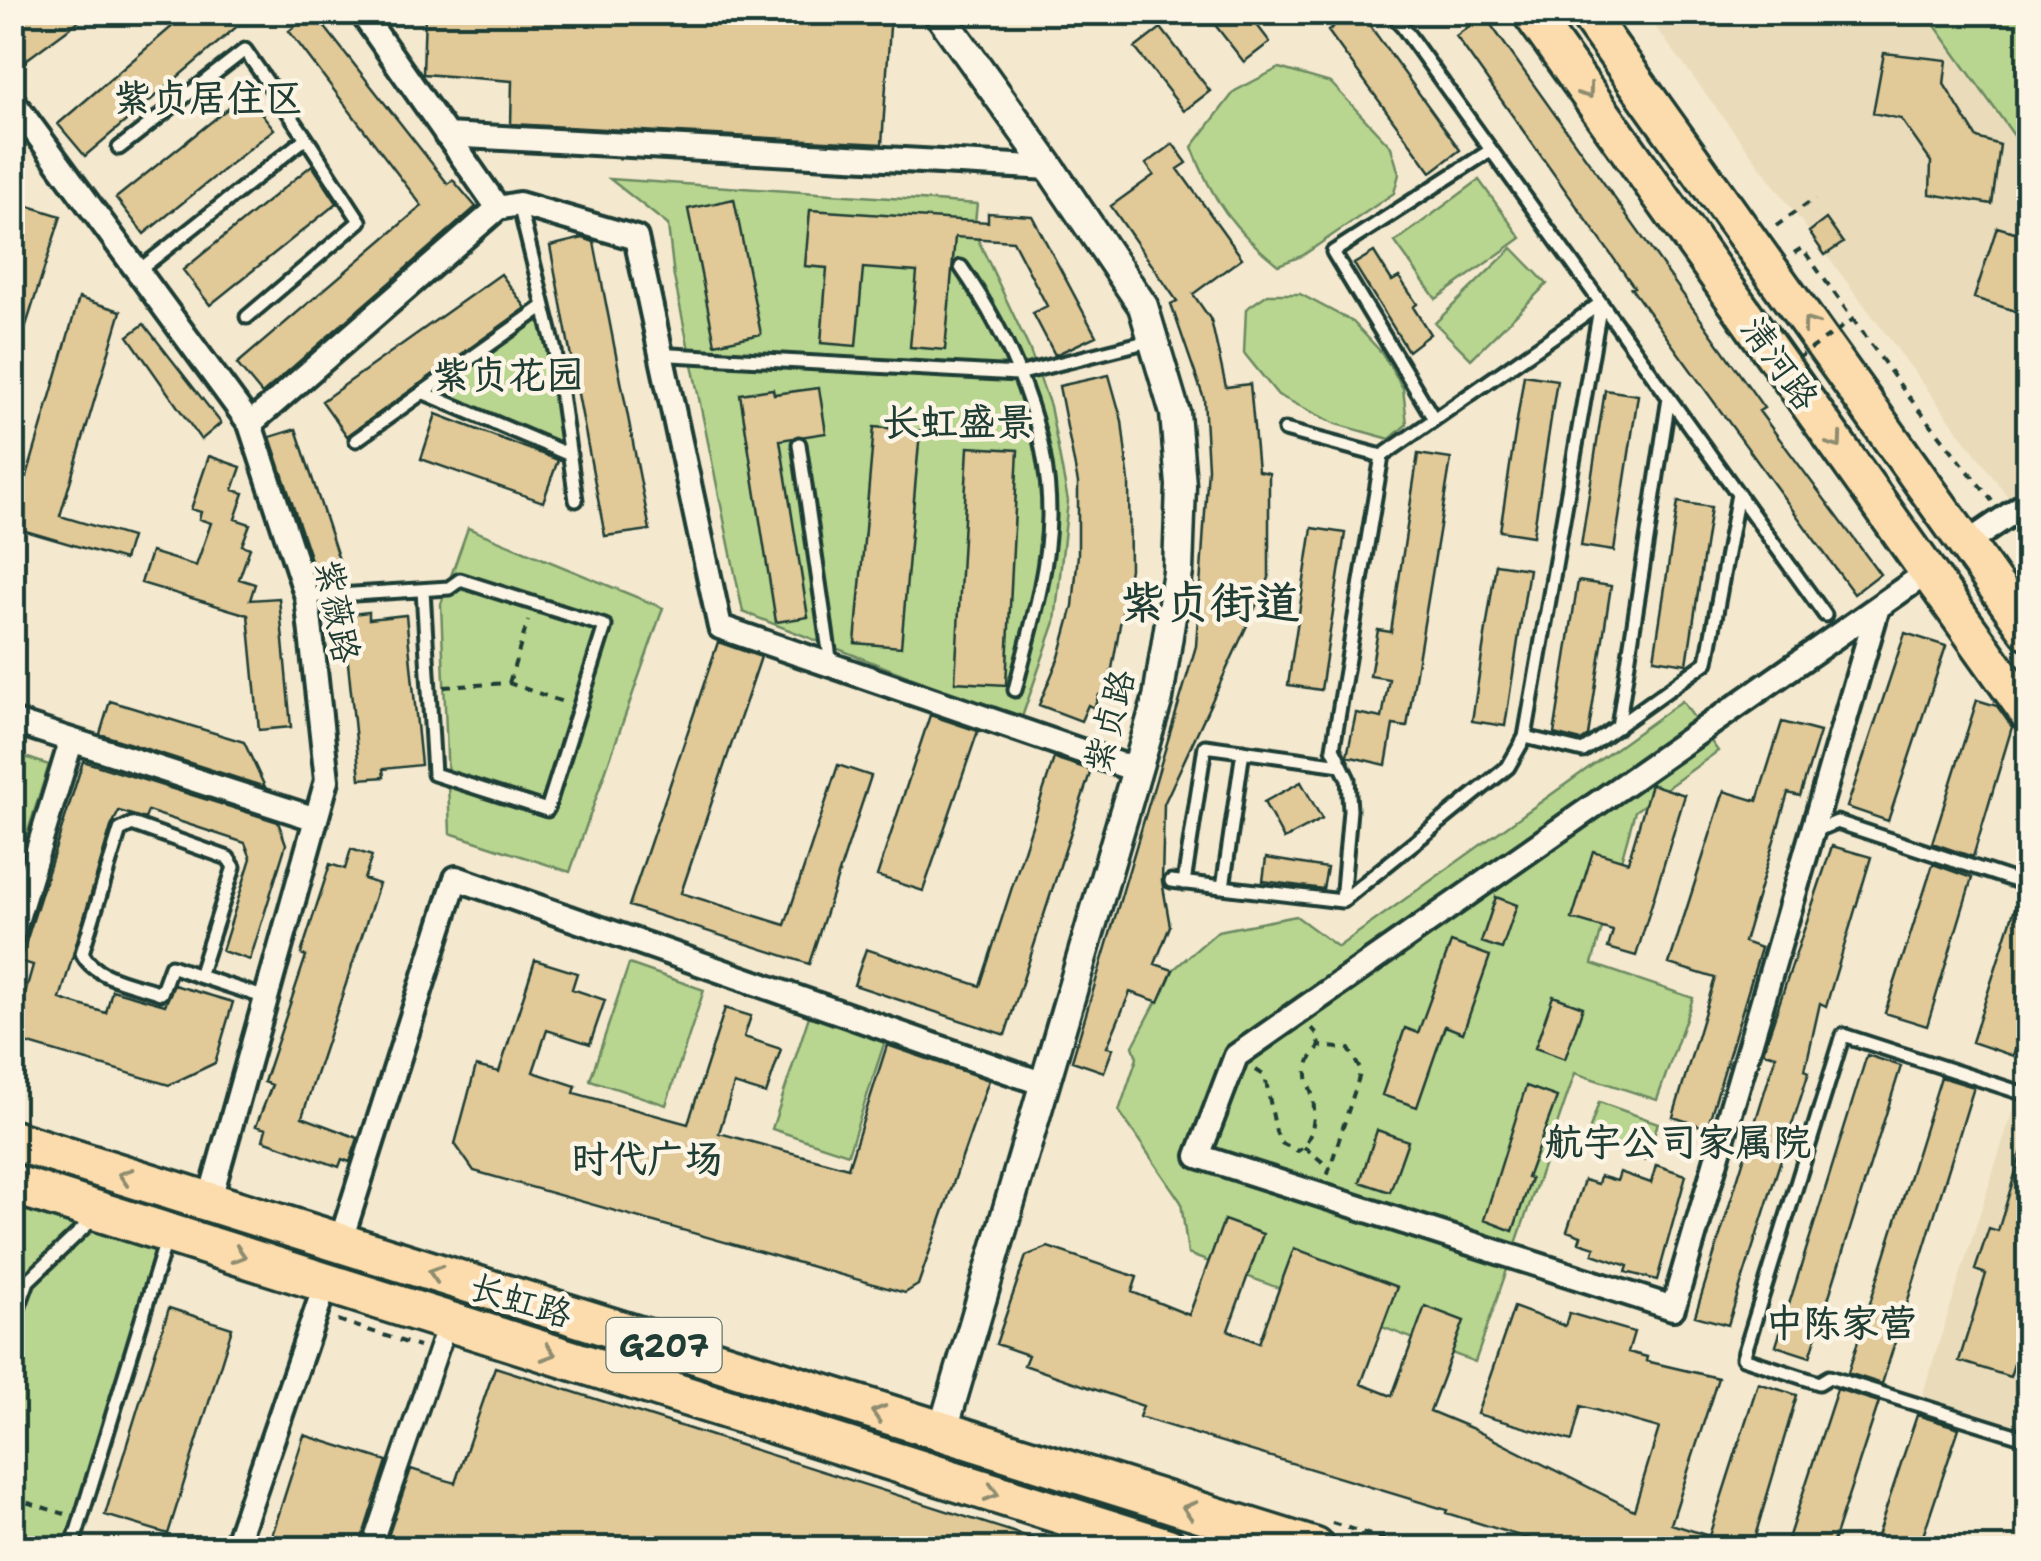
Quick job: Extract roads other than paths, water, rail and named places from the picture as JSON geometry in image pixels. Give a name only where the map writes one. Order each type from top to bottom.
[{"type":"highway","name":"长虹路","points":[[12,1140],[1315,1548]]},
{"type":"highway","name":"长虹路","points":[[12,1184],[1168,1548]]},
{"type":"main road","name":"清河路","points":[[1530,12],[2028,714]]},
{"type":"main road","name":"清河路","points":[[1586,12],[2028,631]]},
{"type":"street","points":[[361,12],[446,134],[508,206],[636,238],[720,627],[1136,770]]},
{"type":"street","name":"紫贞路","points":[[938,12],[1143,306],[1175,413],[1181,485],[1178,572],[1158,698],[942,1433]]},
{"type":"street","name":"紫薇路","points":[[12,100],[21,129],[138,271],[250,424],[306,597],[327,780],[210,1202]]},
{"type":"street","points":[[446,134],[1050,168]]},
{"type":"street","points":[[250,424],[508,206]]},
{"type":"street","points":[[1966,544],[2028,502]]},
{"type":"street","points":[[1878,607],[1673,1308],[1198,1156],[1236,1056],[1929,571]]},
{"type":"street","points":[[12,721],[316,819]]},
{"type":"street","points":[[12,935],[71,742]]},
{"type":"street","points":[[340,1244],[456,878],[1044,1084]]},
{"type":"street","points":[[235,1548],[326,1283]]},
{"type":"street","points":[[371,1548],[448,1321]]},
{"type":"lane","points":[[1392,12],[1825,615]]},
{"type":"lane","points":[[119,148],[244,50],[360,221],[246,317]]},
{"type":"lane","points":[[138,271],[306,138]]},
{"type":"lane","points":[[1434,419],[1333,252],[1492,150]]},
{"type":"lane","points":[[508,206],[556,351],[576,500]]},
{"type":"lane","points":[[961,267],[978,291],[1018,374],[1041,439],[1049,517],[1036,604],[1015,690]]},
{"type":"lane","points":[[1342,901],[1350,810],[1348,780],[1333,748],[1382,456],[1600,303]]},
{"type":"lane","points":[[1341,765],[1205,746],[1177,882],[1342,901],[1508,767],[1525,737],[1600,303]]},
{"type":"lane","points":[[356,440],[544,306]]},
{"type":"lane","points":[[672,355],[1018,374],[1153,340]]},
{"type":"lane","points":[[422,392],[570,454]]},
{"type":"lane","points":[[1618,727],[1669,398]]},
{"type":"lane","points":[[1285,430],[1382,456]]},
{"type":"lane","points":[[799,444],[831,665]]},
{"type":"lane","points":[[1525,737],[1583,751],[1707,662],[1738,494]]},
{"type":"lane","points":[[306,597],[449,588],[460,580],[604,626],[547,810],[434,774],[423,590]]},
{"type":"lane","points":[[1223,888],[1243,751]]},
{"type":"lane","points":[[1776,972],[1814,841],[1820,829],[1838,822],[2028,886]]},
{"type":"lane","points":[[199,976],[234,867],[228,858],[132,824],[120,830],[82,953],[86,962],[95,970],[162,993],[170,966],[199,976],[266,998]]},
{"type":"lane","points":[[2028,1092],[1843,1036],[1743,1358],[1820,1383],[1829,1377],[2028,1439]]},
{"type":"lane","points":[[12,1324],[28,1280],[100,1212]]},
{"type":"lane","points":[[72,1548],[168,1233]]},
{"type":"lane","points":[[12,1276],[28,1280]]},
{"type":"district","name":"紫贞居住区","points":[[208,97]]},
{"type":"district","name":"紫贞花园","points":[[508,374]]},
{"type":"district","name":"长虹盛景","points":[[958,421]]},
{"type":"district","name":"紫贞街道","points":[[1210,602]]},
{"type":"district","name":"航宇公司家属院","points":[[1678,1141]]},
{"type":"district","name":"时代广场","points":[[647,1158]]},
{"type":"district","name":"中陈家营","points":[[1841,1322]]}]
